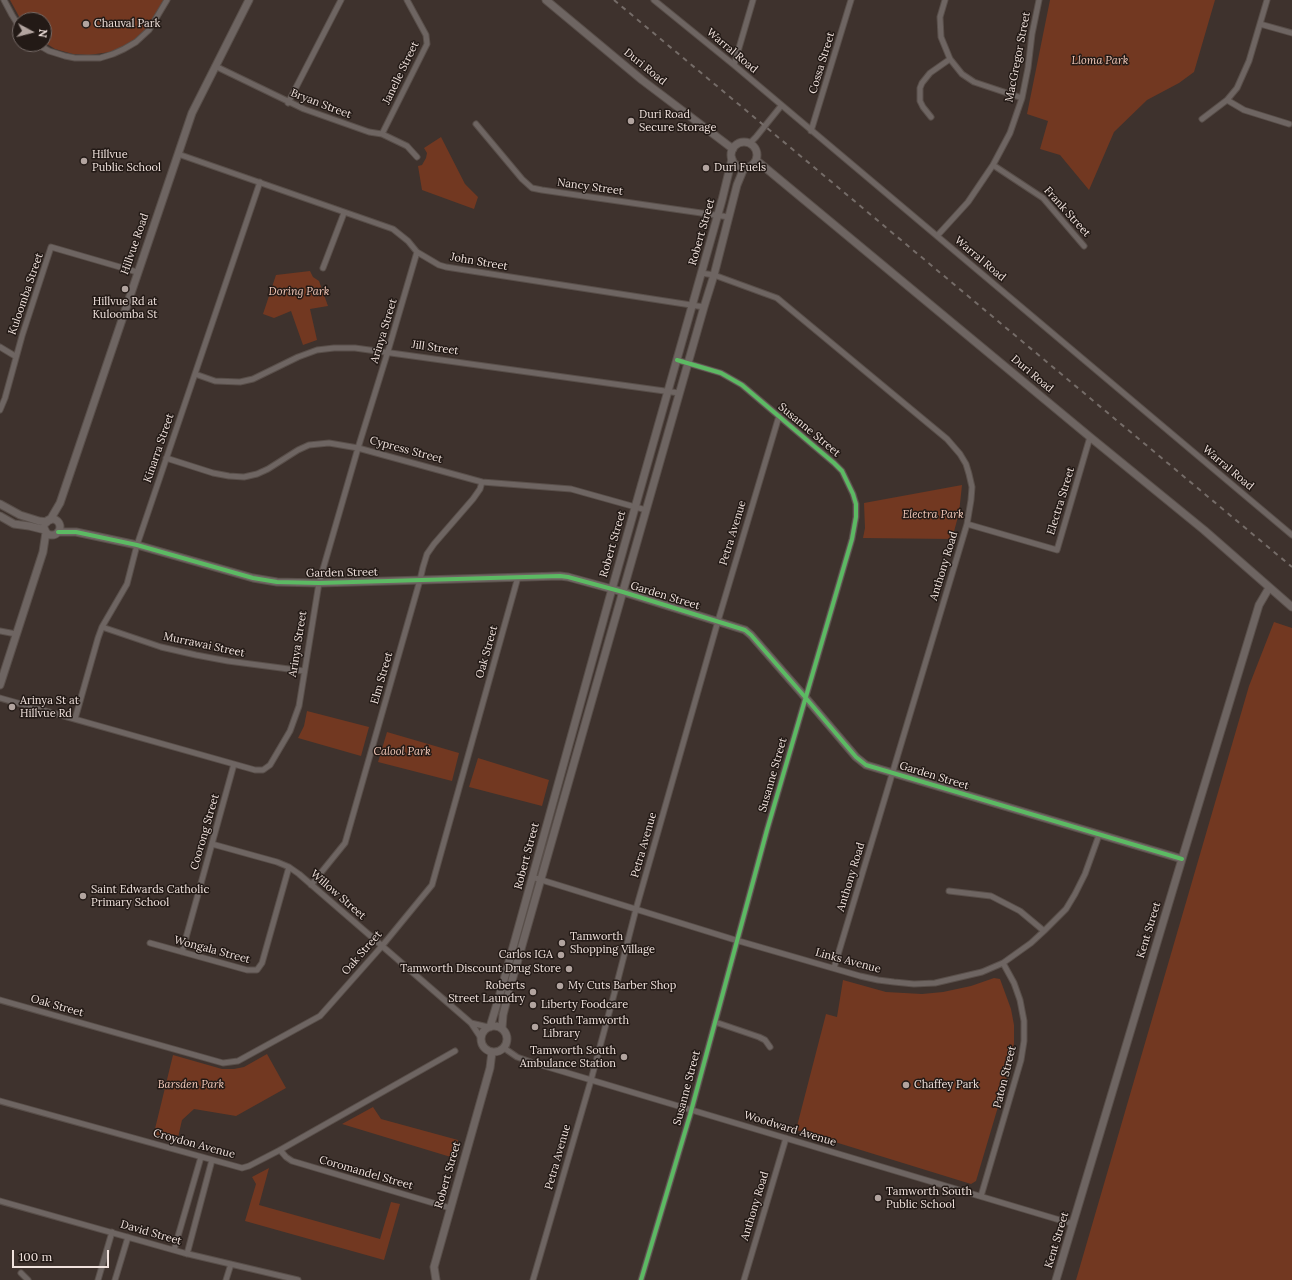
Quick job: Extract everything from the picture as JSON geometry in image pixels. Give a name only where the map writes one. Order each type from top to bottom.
[{"type":"street","points":[[52,52],[75,58],[100,58],[113,54],[136,42],[149,30],[167,0]]},
{"type":"street","name":"Hillvue Road","points":[[48,521],[60,503],[192,113],[249,0]]},
{"type":"street","points":[[288,103],[341,0]]},
{"type":"street","name":"Janelle Street","points":[[382,134],[427,44],[426,35],[407,0]]},
{"type":"street","name":"Duri Road","points":[[546,0],[642,80],[733,149]]},
{"type":"street","name":"Warral Road","points":[[655,0],[1292,536]]},
{"type":"street","points":[[734,65],[753,0]]},
{"type":"street","name":"Cossa Street","points":[[811,131],[851,0]]},
{"type":"street","points":[[945,0],[940,17],[941,37],[950,59],[962,74],[974,82],[1022,98]]},
{"type":"street","name":"MacGregor Street","points":[[937,236],[968,202],[993,165],[1010,133],[1022,98],[1039,0]]},
{"type":"street","points":[[1202,119],[1227,100],[1238,88],[1243,77],[1267,0]]},
{"type":"street","points":[[3,1],[12,15]]},
{"type":"street","points":[[1260,24],[1292,33]]},
{"type":"street","points":[[931,118],[920,101],[920,88],[930,73],[950,59]]},
{"type":"street","name":"Bryan Street","points":[[215,66],[288,103],[369,132],[382,134],[407,146],[417,157]]},
{"type":"street","points":[[1227,100],[1244,110],[1289,124]]},
{"type":"street","points":[[750,143],[781,106]]},
{"type":"street","name":"Nancy Street","points":[[476,124],[522,179],[532,188],[729,217]]},
{"type":"street","points":[[738,143],[750,143],[756,148],[756,160],[751,166],[744,168],[737,165],[732,159],[733,149],[738,143]]},
{"type":"street","name":"John Street","points":[[178,154],[393,229],[408,240],[417,252],[439,265],[455,269],[704,307]]},
{"type":"street","name":"Robert Street","points":[[489,1027],[718,216],[732,159]]},
{"type":"street","name":"Duri Road","points":[[756,160],[1204,530],[1292,607]]},
{"type":"street","name":"Frank Street","points":[[993,165],[1043,198],[1084,246]]},
{"type":"street","name":"Robert Street","points":[[502,1028],[504,1009],[542,881],[679,393],[714,275],[737,185],[744,168]]},
{"type":"street","name":"Kinarra Street","points":[[75,719],[102,627],[127,584],[137,545],[260,182]]},
{"type":"street","points":[[323,268],[344,213]]},
{"type":"street","name":"Kuloomba Street","points":[[0,410],[52,246],[137,272]]},
{"type":"street","name":"Arinya Street","points":[[0,698],[259,771],[267,768],[273,761],[290,731],[299,706],[319,583],[417,252]]},
{"type":"street","name":"Anthony Road","points":[[701,273],[714,275],[777,298],[947,439],[963,459],[972,487],[972,500],[967,524],[834,968]]},
{"type":"street","points":[[0,346],[16,356]]},
{"type":"street","name":"Jill Street","points":[[195,374],[215,381],[240,382],[259,377],[298,357],[317,350],[346,347],[388,351],[679,393]]},
{"type":"street","name":"Susanne Street","points":[[641,1280],[691,1110],[767,830],[852,536],[856,517],[856,504],[853,494],[842,471],[834,463],[742,385],[721,373],[677,360]]},
{"type":"street","name":"Petra Avenue","points":[[533,1280],[591,1080],[636,909],[718,621],[779,416]]},
{"type":"street","name":"Electra Street","points":[[967,524],[1057,550],[1090,437]]},
{"type":"street","name":"Cypress Street","points":[[166,458],[213,473],[229,476],[244,476],[257,474],[268,469],[308,445],[329,443],[358,448],[482,482],[571,489],[646,510]]},
{"type":"street","name":"Elm Street","points":[[312,885],[345,843],[420,580],[422,567],[427,554],[473,499],[480,489],[482,482]]},
{"type":"street","name":"Hillvue Road","points":[[59,524],[60,503]]},
{"type":"street","points":[[0,504],[20,515],[39,521],[53,520],[59,524],[56,533],[43,552]]},
{"type":"street","points":[[0,516],[14,524],[29,526],[45,531],[51,535],[56,533]]},
{"type":"street","points":[[0,685],[43,552],[45,524],[48,521]]},
{"type":"street","name":"Garden Street","points":[[59,524],[76,532],[137,545],[256,579],[278,582],[319,583],[568,577],[737,626],[748,632],[861,762],[872,767],[1182,859]]},
{"type":"street","name":"Garden Street","points":[[56,533],[76,532]]},
{"type":"street","name":"Oak Street","points":[[0,1000],[215,1060],[231,1063],[238,1062],[320,1016],[382,946],[432,885],[518,578]]},
{"type":"street","name":"Kent Street","points":[[1056,1280],[1259,605],[1269,588]]},
{"type":"street","name":"Murrawai Street","points":[[102,627],[161,646],[196,655],[228,661],[304,671]]},
{"type":"street","points":[[0,631],[16,634]]},
{"type":"street","name":"Coorong Street","points":[[182,952],[234,764]]},
{"type":"street","name":"Links Avenue","points":[[532,877],[834,968],[878,980],[914,984],[958,978],[982,972],[1002,963],[1031,942],[1066,909],[1085,874],[1099,835]]},
{"type":"street","name":"Willow Street","points":[[212,844],[277,862],[289,867],[312,885],[471,1023],[481,1038]]},
{"type":"street","name":"Wongala Street","points":[[150,943],[247,970],[257,970],[262,963],[289,867]]},
{"type":"street","points":[[949,891],[991,896],[1020,911],[1044,931]]},
{"type":"street","name":"Paton Street","points":[[981,1196],[1021,1060],[1024,1041],[1024,1021],[1020,1000],[1014,983],[1002,963]]},
{"type":"street","points":[[715,1022],[759,1037],[765,1040],[770,1047]]},
{"type":"street","name":"Willow Street","points":[[471,1023],[489,1027]]},
{"type":"street","points":[[494,1026],[502,1028],[507,1035],[504,1048],[499,1052],[492,1052],[485,1049],[481,1042],[483,1032],[489,1027],[494,1026]]},
{"type":"street","name":"Woodward Avenue","points":[[504,1048],[524,1060],[1073,1224]]},
{"type":"street","name":"Croydon Avenue","points":[[0,1101],[242,1168],[280,1150],[455,1051]]},
{"type":"street","name":"Robert Street","points":[[436,1280],[434,1267],[490,1068],[492,1052]]},
{"type":"street","name":"Anthony Road","points":[[744,1280],[786,1138]]},
{"type":"street","name":"Coromandel Street","points":[[280,1150],[292,1161],[450,1208]]},
{"type":"street","points":[[174,1250],[201,1157]]},
{"type":"street","points":[[187,1254],[212,1160]]},
{"type":"street","name":"David Street","points":[[0,1201],[187,1254],[298,1280]]},
{"type":"street","points":[[98,1280],[112,1232]]},
{"type":"street","points":[[115,1280],[128,1237]]},
{"type":"street","points":[[226,1280],[231,1264]]},
{"type":"street","points":[[21,1273],[28,1280]]},
{"type":"green space","name":"Chauval Park","points":[[10,0],[166,0],[152,24],[140,37],[126,46],[110,52],[89,55],[73,54],[52,47],[52,12],[17,12]]},
{"type":"green space","name":"Lloma Park","points":[[1050,0],[1215,0],[1194,72],[1179,83],[1147,100],[1114,132],[1089,190],[1060,155],[1040,149],[1048,121],[1027,114]]},
{"type":"green space","points":[[441,137],[465,184],[478,197],[474,209],[422,190],[418,166],[422,165],[426,158],[427,153],[424,148]]},
{"type":"green space","name":"Doring Park","points":[[310,271],[313,277],[319,281],[328,306],[310,309],[317,340],[303,345],[291,311],[274,318],[263,314],[276,275]]},
{"type":"green space","name":"Electra Park","points":[[962,485],[959,513],[952,539],[863,538],[865,528],[864,503]]},
{"type":"green space","points":[[1274,622],[1292,628],[1292,1280],[1076,1280],[1249,686]]},
{"type":"green space","name":"Calool Park","points":[[307,711],[369,727],[361,756],[298,738],[304,726]]},
{"type":"green space","name":"Calool Park","points":[[387,732],[459,753],[452,781],[378,762]]},
{"type":"green space","points":[[478,758],[549,780],[542,806],[469,787]]},
{"type":"green space","name":"Chaffey Park","points":[[994,978],[1000,979],[1011,1009],[1014,1025],[1014,1043],[1011,1063],[976,1181],[971,1184],[796,1130],[826,1014],[837,1017],[843,980],[886,992],[922,994],[943,992],[971,986]]},
{"type":"green space","name":"Barsden Park","points":[[267,1054],[286,1088],[236,1116],[194,1109],[182,1120],[177,1142],[153,1137],[173,1055],[222,1069],[234,1069],[244,1067]]},
{"type":"green space","points":[[373,1107],[381,1119],[458,1140],[454,1158],[342,1124]]},
{"type":"green space","points":[[269,1168],[259,1205],[380,1239],[391,1202],[400,1204],[384,1260],[245,1221],[256,1184],[252,1177]]},
{"type":"railway","points":[[614,0],[1292,567]]},
{"type":"cycle path","points":[[641,1280],[690,1115],[767,830],[852,539],[856,517],[856,504],[853,494],[842,471],[834,463],[742,385],[721,373],[677,360]]},
{"type":"cycle path","points":[[58,532],[76,532],[137,545],[253,578],[277,582],[319,583],[560,576],[623,592],[745,630],[751,635],[856,757],[866,765],[1182,859]]},
{"type":"place","name":"Chauval Park","points":[[86,24]]},
{"type":"place","name":"Duri Road Secure Storage","points":[[631,121]]},
{"type":"place","name":"Hillvue Public School","points":[[84,161]]},
{"type":"place","name":"Duri Fuels","points":[[706,168]]},
{"type":"place","name":"Hillvue Rd at Kuloomba St","points":[[125,289]]},
{"type":"place","name":"Arinya St at Hillvue Rd","points":[[12,707]]},
{"type":"place","name":"Saint Edwards Catholic Primary School","points":[[83,896]]},
{"type":"place","name":"Tamworth Shopping Village","points":[[562,943]]},
{"type":"place","name":"Carlos IGA","points":[[561,955]]},
{"type":"place","name":"Tamworth Discount Drug Store","points":[[569,969]]},
{"type":"place","name":"My Cuts Barber Shop","points":[[560,986]]},
{"type":"place","name":"Roberts Street Laundry","points":[[533,992]]},
{"type":"place","name":"Liberty Foodcare","points":[[533,1005]]},
{"type":"place","name":"South Tamworth Library","points":[[535,1027]]},
{"type":"place","name":"Tamworth South Ambulance Station","points":[[624,1057]]},
{"type":"place","name":"Chaffey Park","points":[[906,1085]]},
{"type":"place","name":"Tamworth South Public School","points":[[878,1198]]}]
